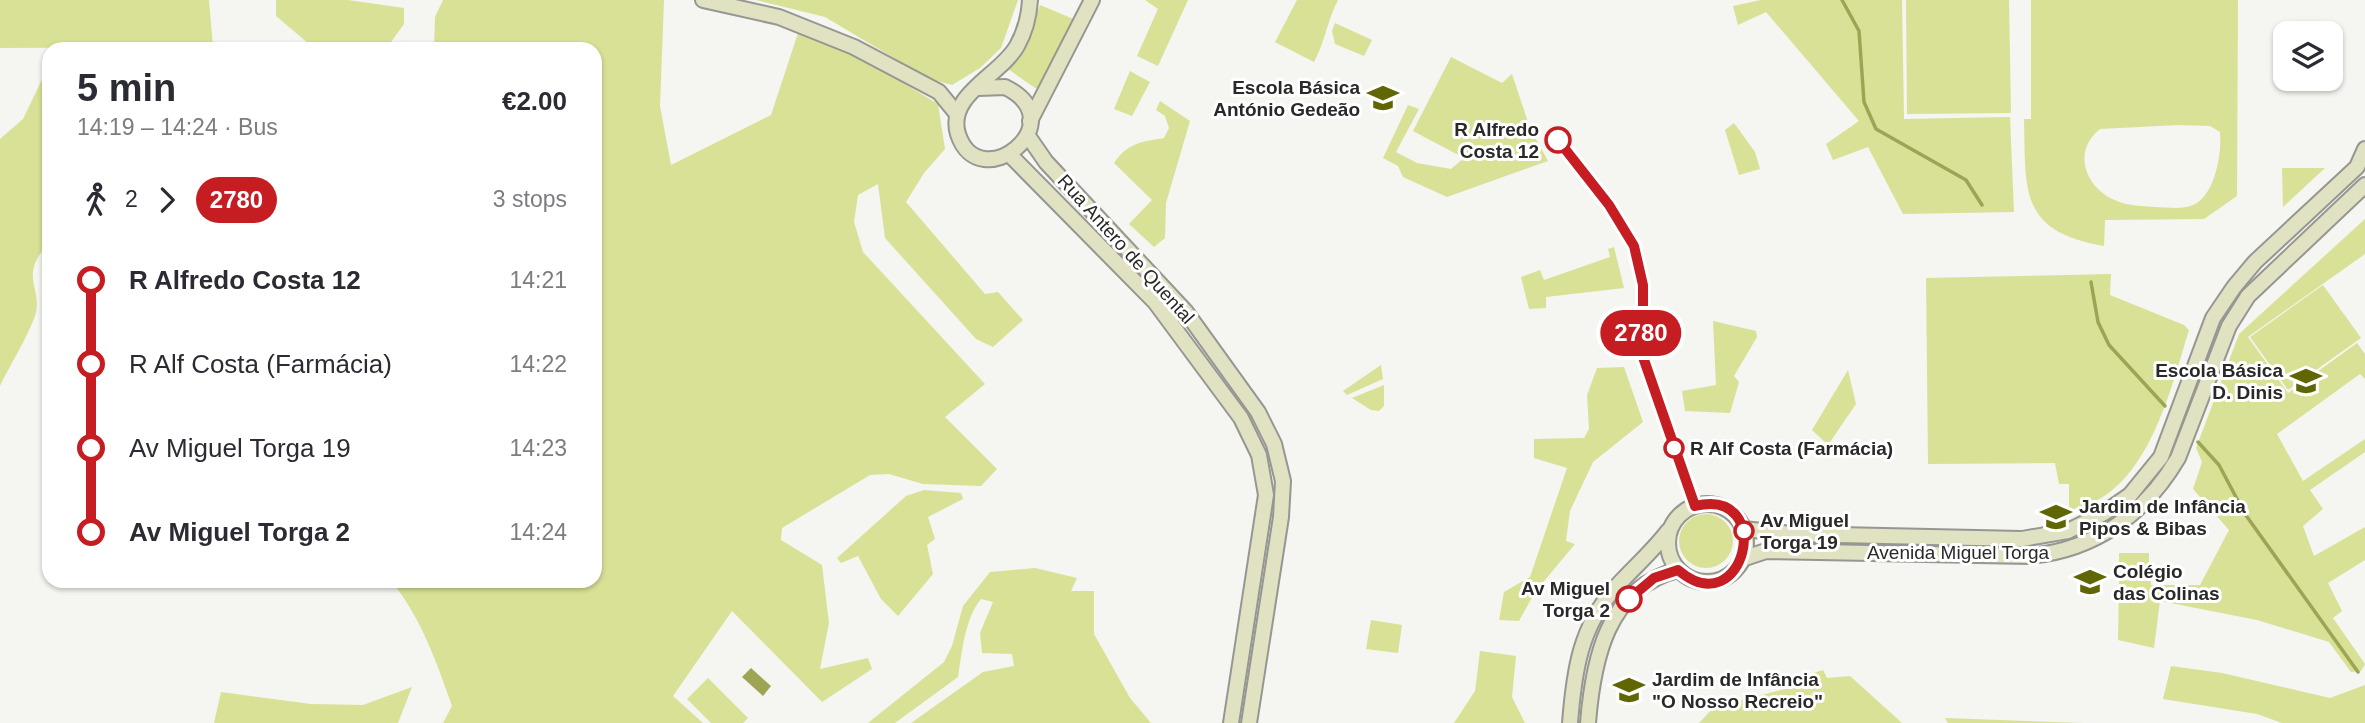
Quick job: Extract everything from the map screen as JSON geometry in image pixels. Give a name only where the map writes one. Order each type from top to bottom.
[{"type":"main road","points":[[703,0],[779,17],[818,31],[940,92],[957,114],[959,138],[976,155],[987,159],[1010,155],[1029,129],[1092,0]]},
{"type":"main road","points":[[957,114],[975,90],[1017,47],[1025,28],[1030,0]]},
{"type":"main road","points":[[940,92],[975,90],[996,85],[1013,91],[1026,104],[1029,129]]},
{"type":"main road","name":"Rua Antero de Quental","points":[[1029,129],[1046,162],[1186,312],[1258,412],[1274,444],[1283,481],[1281,517],[1249,723]]},
{"type":"main road","points":[[2365,133],[2365,149]]},
{"type":"main road","name":"Avenida Miguel Torga","points":[[1743,529],[1792,534],[2022,539],[2068,531],[2104,513],[2130,495],[2161,457],[2213,318],[2234,287],[2255,262],[2357,167],[2365,149]]},
{"type":"main road","name":"Rua Antero de Quental","points":[[1010,155],[1155,302],[1225,395],[1259,455],[1265,495],[1231,723]]},
{"type":"main road","name":"Avenida Miguel Torga","points":[[1742,559],[1766,551],[2030,556],[2071,548],[2107,533],[2140,509],[2168,476],[2178,458],[2229,326],[2248,296],[2365,185]]},
{"type":"main road","points":[[1570,723],[1577,659],[1589,625],[1607,597],[1651,554],[1671,527],[1687,509],[1708,504],[1726,509],[1743,529],[1746,544],[1742,559],[1728,576],[1713,582],[1698,581],[1678,570],[1668,550],[1671,527]]},
{"type":"main road","points":[[1588,723],[1593,672],[1601,643],[1614,618],[1637,590],[1654,578],[1678,570]]},
{"type":"shaded area","points":[[0,0],[209,0],[213,42],[42,42],[42,48],[0,48]]},
{"type":"shaded area","points":[[276,0],[348,0],[404,8],[404,24],[391,42],[307,42],[276,16]]},
{"type":"shaded area","points":[[443,0],[664,0],[660,106],[671,165],[771,115],[799,30],[867,61],[938,104],[945,149],[924,173],[906,202],[985,294],[998,292],[1023,320],[993,347],[976,339],[885,238],[878,184],[858,195],[854,222],[863,252],[985,384],[945,417],[997,469],[981,486],[923,484],[889,474],[870,475],[782,528],[781,540],[822,565],[829,623],[820,669],[868,658],[872,669],[822,702],[732,611],[673,696],[703,723],[443,723],[452,706],[427,640],[396,588],[602,588],[602,42],[434,42],[435,17]]},
{"type":"shaded area","points":[[756,0],[1018,0],[1001,48],[980,68],[952,85],[933,80],[914,70],[825,17]]},
{"type":"shaded area","points":[[1145,0],[1188,0],[1158,66],[1137,56],[1158,9]]},
{"type":"shaded area","points":[[1297,0],[1338,0],[1314,62],[1275,42]]},
{"type":"shaded area","points":[[1761,0],[1902,0],[1904,119],[2010,117],[2014,212],[1903,214],[1868,147],[1833,160],[1826,144],[1859,121],[1766,12],[1738,25],[1733,6]]},
{"type":"shaded area","points":[[1906,0],[2009,0],[2011,113],[1907,114]]},
{"type":"shaded area","points":[[2031,0],[2238,0],[2237,196],[2204,219],[2105,220],[2104,246],[2076,239],[2056,230],[2042,218],[2033,204],[2028,187],[2024,119],[2031,119]],"holes":[[[2210,126],[2220,132],[2216,173],[2207,193],[2189,207],[2140,206],[2117,201],[2097,188],[2086,169],[2086,148],[2100,129]]]},
{"type":"shaded area","points":[[1040,5],[1076,20],[1043,88],[1035,88],[1008,69],[1031,30]]},
{"type":"shaded area","points":[[1335,23],[1372,40],[1364,56],[1335,44],[1332,31]]},
{"type":"shaded area","points":[[1451,57],[1502,83],[1512,74],[1530,128],[1548,161],[1447,197],[1403,177],[1398,166],[1383,158],[1408,105],[1419,109],[1396,152],[1417,163],[1451,169],[1464,158],[1413,131]]},
{"type":"shaded area","points":[[1130,71],[1150,82],[1132,116],[1114,109]]},
{"type":"shaded area","points":[[42,80],[42,252],[33,274],[37,306],[27,334],[0,386],[0,139],[23,119]]},
{"type":"shaded area","points":[[1160,101],[1190,121],[1166,203],[1165,238],[1154,247],[1129,224],[1152,200],[1114,163],[1130,147],[1164,138],[1169,128],[1165,116],[1156,110]]},
{"type":"shaded area","points":[[1734,123],[1755,152],[1760,169],[1739,175],[1725,130]]},
{"type":"shaded area","points":[[2282,168],[2325,168],[2283,207]]},
{"type":"shaded area","points":[[2365,219],[2365,254],[2248,337],[2288,393],[2357,343],[2365,354],[2365,379],[2360,374],[2277,434],[2303,481],[2365,439],[2365,452],[2310,490],[2323,509],[2303,526],[2314,556],[2365,527],[2365,560],[2328,583],[2342,611],[2333,618],[2365,664],[2361,671],[2351,672],[2329,642],[2257,620],[2160,601],[2154,648],[2118,640],[2119,580],[2151,581],[2151,585],[2200,585],[2229,530],[2193,489],[2202,462],[2196,448],[2239,334]]},
{"type":"shaded area","points":[[1614,247],[1624,288],[1546,297],[1546,308],[1529,309],[1521,277],[1540,270],[1544,280],[1610,257],[1608,249]]},
{"type":"shaded area","points":[[2111,274],[2110,295],[2184,325],[2189,330],[2173,383],[2151,439],[2118,486],[2095,501],[2069,510],[2069,484],[2059,484],[2055,463],[1928,464],[1926,278]]},
{"type":"shaded area","points":[[2323,285],[2361,338],[2288,390],[2250,337]]},
{"type":"shaded area","points":[[1713,321],[1756,331],[1757,337],[1734,376],[1739,382],[1730,413],[1685,411],[1682,391],[1716,385]]},
{"type":"shaded area","points":[[1381,365],[1383,379],[1347,395],[1343,391]]},
{"type":"shaded area","points":[[1624,367],[1643,422],[1593,462],[1570,511],[1566,541],[1575,544],[1535,592],[1519,621],[1499,620],[1504,592],[1530,577],[1567,468],[1534,458],[1534,439],[1584,438],[1589,429],[1587,395],[1597,368]]},
{"type":"shaded area","points":[[1848,370],[1856,404],[1828,445],[1812,430]]},
{"type":"shaded area","points":[[1384,385],[1384,406],[1379,411],[1371,410],[1352,398]]},
{"type":"shaded area","points":[[924,490],[961,493],[963,499],[928,517],[935,539],[927,545],[933,574],[898,616],[881,599],[858,556],[841,563],[837,558],[906,496]]},
{"type":"shaded area","points":[[1711,514],[1721,518],[1729,526],[1733,541],[1729,556],[1721,564],[1701,568],[1691,564],[1683,556],[1679,536],[1683,526],[1691,518]]},
{"type":"shaded area","points":[[2119,553],[2149,553],[2149,569],[2119,569]]},
{"type":"shaded area","points":[[1035,568],[1077,578],[1071,591],[1094,591],[1094,634],[1130,698],[1151,723],[911,723],[983,672],[1014,666],[1012,654],[982,653],[980,633],[993,602],[981,599],[968,625],[958,677],[895,723],[868,723],[944,662],[952,646],[963,606],[990,572]]},
{"type":"shaded area","points":[[1371,620],[1402,625],[1398,653],[1366,649]]},
{"type":"shaded area","points":[[1480,651],[1516,656],[1512,697],[1525,723],[1454,723],[1475,691]]},
{"type":"shaded area","points":[[2171,666],[2222,673],[2330,698],[2365,685],[2365,723],[2282,723],[2257,714],[2163,699]]},
{"type":"shaded area","points":[[751,668],[771,686],[763,696],[742,677]]},
{"type":"shaded area","points":[[1823,670],[1827,678],[1850,676],[1902,723],[1699,723],[1714,707],[1804,684],[1804,676]]},
{"type":"shaded area","points":[[708,678],[748,718],[743,723],[711,723],[687,699]]},
{"type":"shaded area","points":[[412,687],[398,723],[214,723],[221,692],[311,704],[363,705]]},
{"type":"shaded area","points":[[1945,718],[2084,723],[1948,723]]},
{"type":"waterway","points":[[1842,0],[1859,31],[1864,102],[1876,129],[1966,180],[1982,205]]},
{"type":"waterway","points":[[2091,282],[2098,322],[2109,345],[2165,406]]},
{"type":"waterway","points":[[2198,442],[2219,465],[2245,514],[2358,672]]},
{"type":"bus line","name":"2780","points":[[1558,140],[1628,231],[1634,246],[1643,285],[1641,328],[1646,370],[1695,506],[1715,505],[1726,509],[1739,522],[1745,536],[1745,552],[1739,566],[1721,580],[1698,581],[1678,570],[1654,578],[1629,599]]},
{"type":"place","name":"Escola Básica António Gedeão","points":[[1383,98]]},
{"type":"place","name":"R Alfredo Costa 12","points":[[1558,140]]},
{"type":"place","name":"Escola Básica D. Dinis","points":[[2306,381]]},
{"type":"place","name":"R Alf Costa (Farmácia)","points":[[1674,448]]},
{"type":"place","name":"Jardim de Infância Pipos & Bibas","points":[[2056,517]]},
{"type":"place","name":"Av Miguel Torga 19","points":[[1744,531]]},
{"type":"place","name":"Colégio das Colinas","points":[[2090,582]]},
{"type":"place","name":"Av Miguel Torga 2","points":[[1629,599]]},
{"type":"place","name":"Jardim de Infância \"O Nosso Recreio\"","points":[[1629,690]]}]
